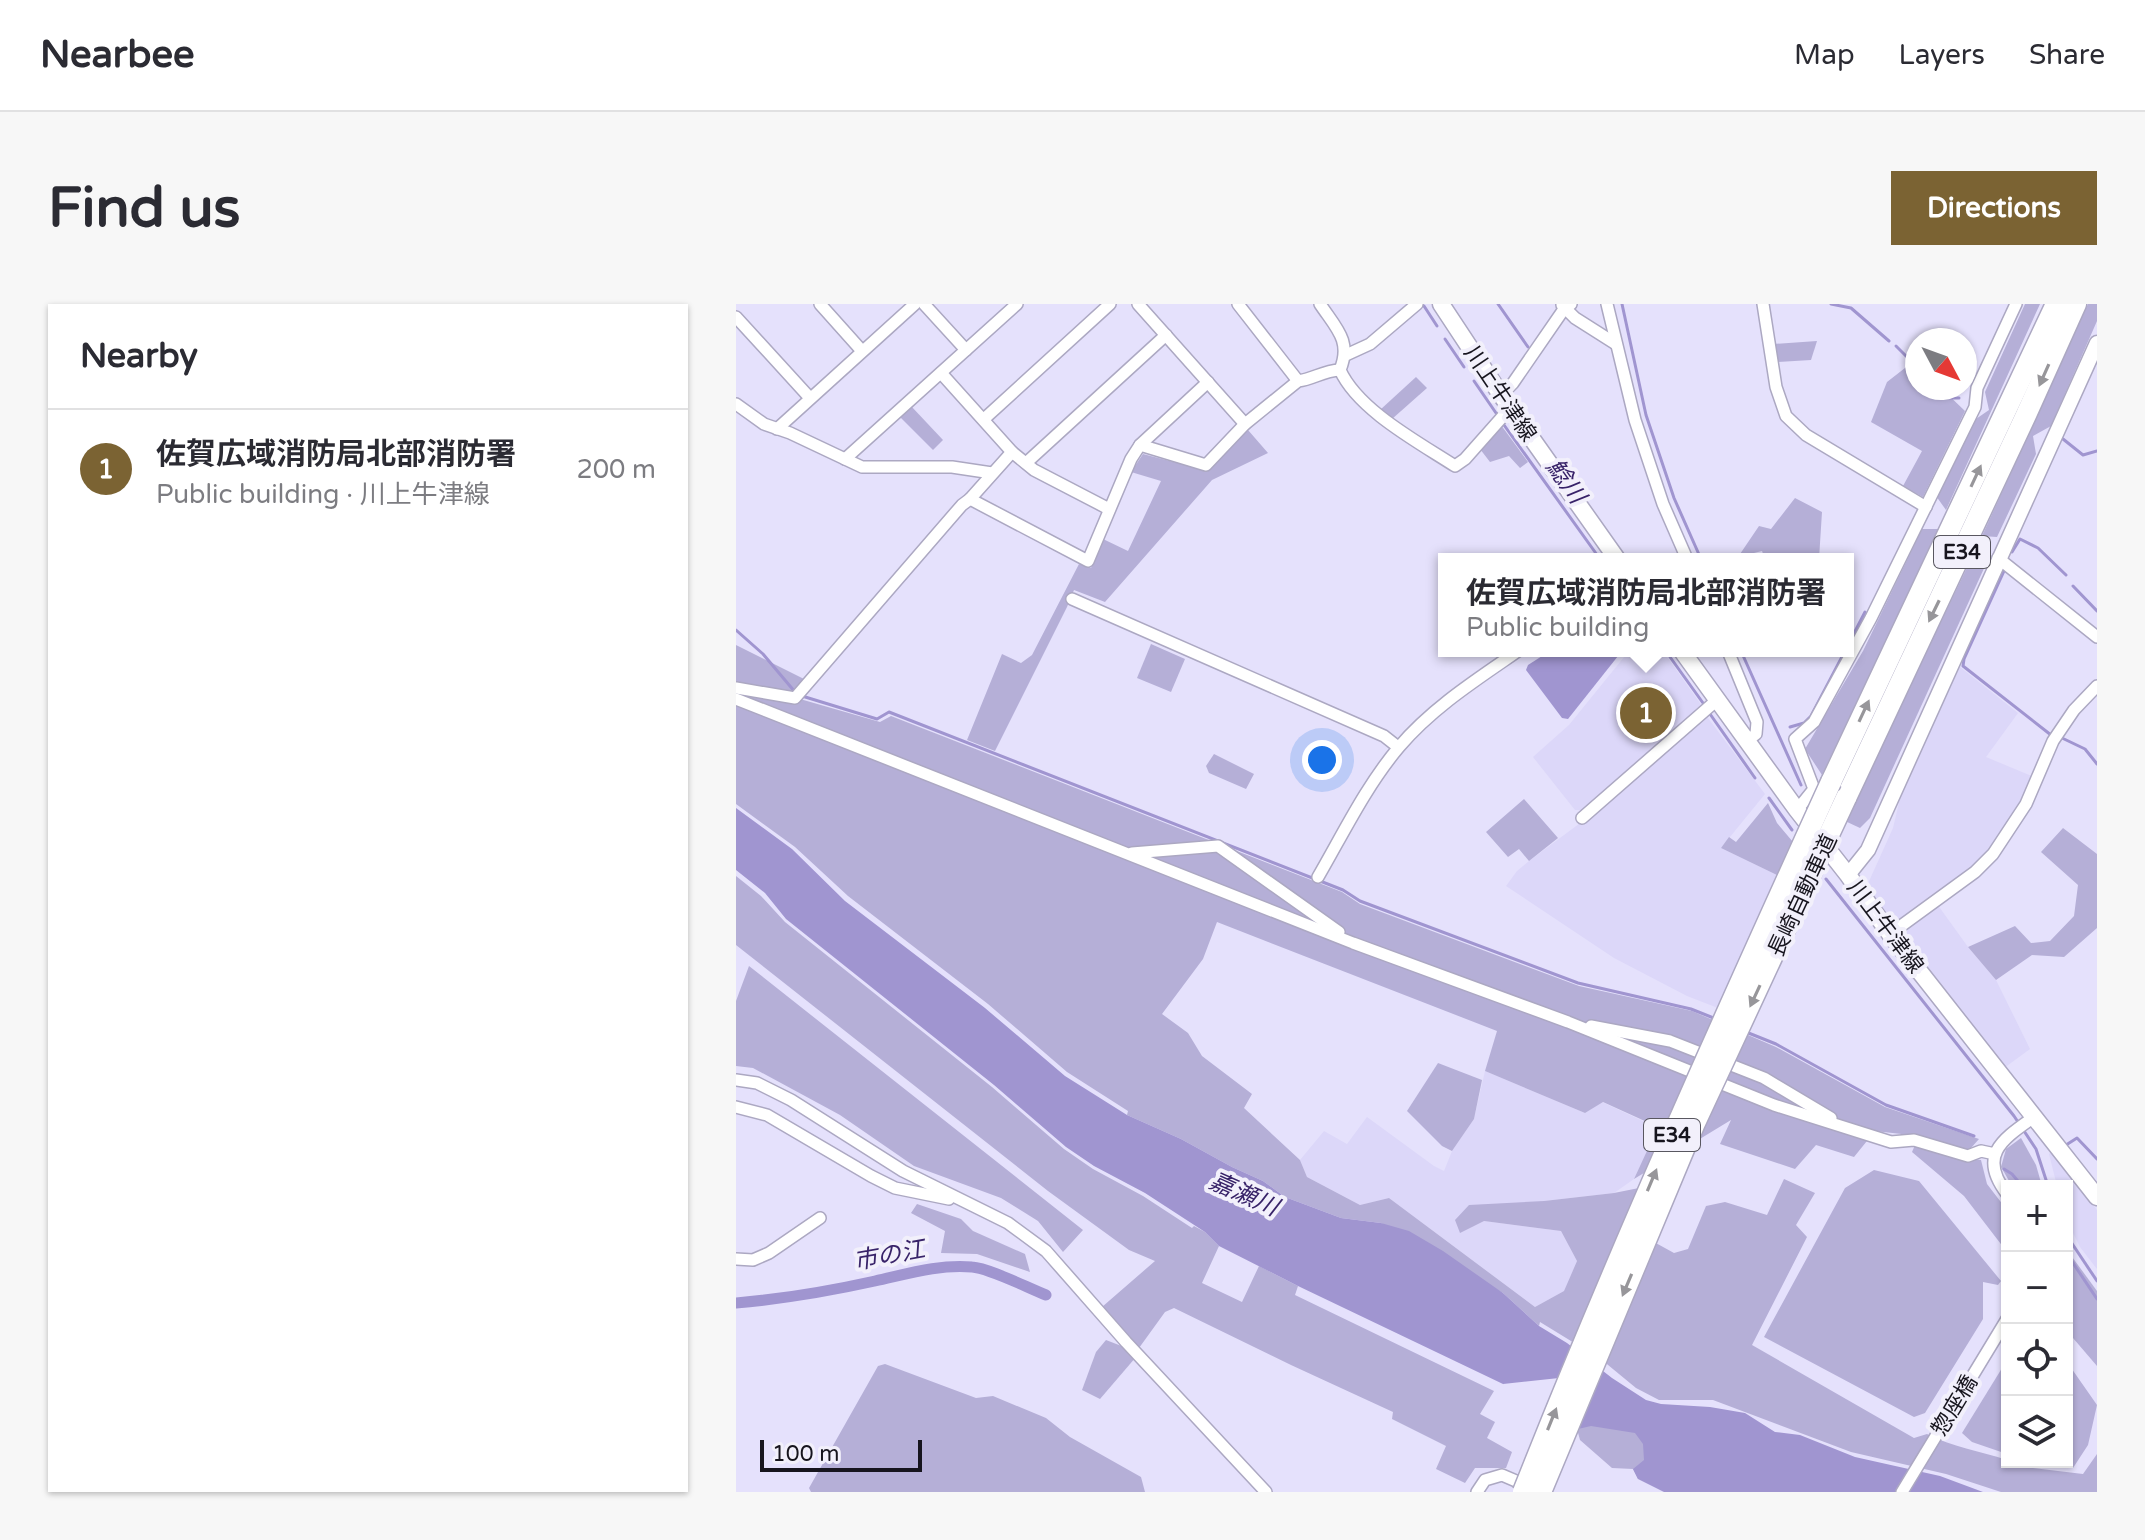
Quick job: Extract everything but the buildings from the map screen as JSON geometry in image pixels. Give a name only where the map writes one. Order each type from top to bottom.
[{"type":"highway","name":"長崎自動車道","points":[[1523,1492],[1668,1142],[1831,782],[2056,304]]},
{"type":"highway","name":"長崎自動車道","points":[[1540,1492],[1695,1123],[2076,304]]},
{"type":"main road","name":"川上牛津線","points":[[1441,304],[1613,553]]},
{"type":"main road","name":"川上牛津線","points":[[1690,657],[1797,810],[2031,1119],[2094,1185]]},
{"type":"street","points":[[820,304],[862,351]]},
{"type":"street","points":[[777,429],[915,304]]},
{"type":"street","points":[[924,304],[966,350]]},
{"type":"street","points":[[845,459],[1017,304]]},
{"type":"street","points":[[984,419],[1110,304]]},
{"type":"street","points":[[1138,304],[1245,424]]},
{"type":"street","points":[[1238,304],[1298,381]]},
{"type":"street","points":[[1320,304],[1340,334],[1346,355],[1340,370],[1347,385],[1388,423],[1455,466],[1512,410]]},
{"type":"street","points":[[1346,355],[1370,344],[1417,304]]},
{"type":"street","points":[[1607,304],[1635,420],[1663,504],[1684,553]]},
{"type":"street","points":[[1763,304],[1776,387],[1786,416],[1806,435],[1926,507]]},
{"type":"street","points":[[1854,649],[1975,407],[1977,388],[2016,304]]},
{"type":"street","points":[[1501,395],[1513,383],[1565,306],[1575,318],[1616,344]]},
{"type":"street","points":[[736,317],[810,398]]},
{"type":"street","points":[[1026,463],[1166,335]]},
{"type":"street","points":[[1848,875],[1868,850],[2097,343]]},
{"type":"street","points":[[1140,445],[1206,465],[1245,424],[1298,381],[1325,371],[1340,370]]},
{"type":"street","points":[[941,373],[1012,452],[1034,470],[1109,509]]},
{"type":"street","points":[[970,499],[1088,561],[1131,459],[1140,445],[1208,382]]},
{"type":"street","points":[[736,404],[764,424],[862,467],[952,467],[992,473]]},
{"type":"street","points":[[736,688],[795,698],[962,505],[1012,452]]},
{"type":"street","points":[[1998,558],[2097,637]]},
{"type":"street","points":[[1072,599],[1384,736],[1398,747]]},
{"type":"street","points":[[1318,877],[1369,789],[1398,747],[1459,692],[1509,657]]},
{"type":"street","points":[[1730,657],[1757,722],[1756,734],[1747,741]]},
{"type":"street","points":[[1797,810],[1814,789],[1795,739],[1814,722],[1850,657]]},
{"type":"street","points":[[1890,934],[1975,872],[1993,854],[2026,804],[2053,741],[2074,710],[2097,686]]},
{"type":"street","points":[[736,699],[1353,943],[1568,1022],[1774,1105],[1891,1142],[1914,1140],[1968,1156],[1981,1151],[1995,1154]]},
{"type":"street","points":[[1582,818],[1717,700]]},
{"type":"street","points":[[1128,854],[1218,846],[1353,943]]},
{"type":"street","points":[[1568,1022],[1670,1041],[1764,1078],[1848,1128]]},
{"type":"street","points":[[736,1080],[757,1083],[791,1100],[903,1171],[1008,1223],[1046,1251],[1266,1492]]},
{"type":"street","points":[[736,1107],[767,1115],[895,1188],[961,1201]]},
{"type":"street","points":[[2001,1186],[1993,1171],[1995,1154],[2005,1138],[2031,1119]]},
{"type":"street","points":[[736,1259],[753,1260],[769,1253],[820,1218]]},
{"type":"street","name":"惣座橋","points":[[1902,1492],[2004,1324]]},
{"type":"street","points":[[1477,1492],[1485,1480],[1502,1475],[1540,1492]]},
{"type":"shaded area","points":[[2025,304],[2040,304],[1946,510],[1936,496],[1973,421],[1989,410],[1985,392]]},
{"type":"shaded area","points":[[2088,304],[2097,304],[2097,321],[2051,426],[2033,436],[2036,454],[1997,537],[1982,536]]},
{"type":"shaded area","points":[[1817,341],[1811,360],[1776,362],[1773,344]]},
{"type":"shaded area","points":[[1905,368],[1905,400],[1954,400],[1965,411],[1923,497],[1903,486],[1922,451],[1871,422],[1887,382]]},
{"type":"shaded area","points":[[1416,377],[1427,388],[1392,419],[1380,410]]},
{"type":"shaded area","points":[[911,406],[943,440],[933,450],[900,417]]},
{"type":"shaded area","points":[[1501,425],[1528,462],[1520,468],[1509,456],[1490,462],[1480,449]]},
{"type":"shaded area","points":[[1248,430],[1268,453],[1212,480],[1105,602],[1074,590],[995,751],[967,740],[1002,654],[1021,663],[1032,655],[1079,564],[1091,568],[1103,539],[1128,551],[1161,481],[1131,472],[1143,454],[1208,471]]},
{"type":"shaded area","points":[[1795,498],[1822,512],[1819,553],[1741,553],[1759,526],[1771,529]]},
{"type":"shaded area","points":[[1922,529],[1939,529],[1822,775],[1805,749],[1863,651]]},
{"type":"shaded area","points":[[1975,551],[1986,564],[1870,818],[1860,828],[1845,821]]},
{"type":"shaded area","points":[[1151,644],[1185,659],[1171,692],[1137,678]]},
{"type":"shaded area","points":[[736,645],[804,679],[800,699],[880,722],[891,716],[1342,892],[1360,904],[1579,986],[1692,1011],[1776,1047],[1885,1107],[1979,1139],[1962,1158],[1981,1160],[1987,1184],[2001,1202],[2001,1244],[1964,1196],[1912,1152],[1919,1136],[1875,1131],[1854,1157],[1816,1145],[1795,1169],[1720,1144],[1731,1120],[1634,1179],[1658,1127],[1603,1102],[1585,1113],[1485,1071],[1497,1031],[1217,922],[1203,959],[1162,1014],[1188,1033],[1202,1056],[1252,1094],[1244,1108],[1300,1160],[1307,1177],[1360,1205],[1389,1198],[1535,1307],[1564,1291],[1577,1261],[1561,1231],[1484,1221],[1460,1233],[1455,1220],[1469,1205],[1614,1193],[1639,1188],[1689,1164],[1654,1242],[1674,1253],[1688,1249],[1706,1206],[1725,1202],[1767,1215],[1784,1179],[1815,1193],[1796,1225],[1807,1237],[1752,1345],[1914,1438],[1927,1434],[2001,1458],[2001,1468],[2083,1474],[2097,1454],[2097,1492],[2001,1492],[1946,1474],[1851,1452],[1713,1400],[1659,1400],[1636,1388],[1602,1360],[1540,1322],[1539,1326],[1503,1293],[1381,1223],[1341,1218],[1285,1197],[1263,1181],[1127,1115],[1128,1111],[1067,1072],[988,1004],[848,896],[795,847],[736,804]]},
{"type":"shaded area","points":[[1624,657],[1667,657],[1702,706],[1588,810],[1575,810],[1533,757],[1569,725]]},
{"type":"shaded area","points":[[1960,667],[2018,713],[1986,757],[2034,777],[2018,810],[1977,865],[1894,925],[1866,888],[1893,828],[1902,790]]},
{"type":"shaded area","points":[[1705,714],[1765,794],[1721,848],[1779,876],[1718,1008],[1687,996],[1614,958],[1506,886],[1517,871],[1599,809]]},
{"type":"shaded area","points":[[1214,754],[1254,774],[1246,789],[1209,773],[1206,766]]},
{"type":"shaded area","points":[[1524,799],[1558,838],[1529,861],[1519,849],[1508,857],[1486,832]]},
{"type":"shaded area","points":[[1768,803],[1777,823],[1793,842],[1779,876],[1721,848],[1729,837],[1736,842]]},
{"type":"shaded area","points":[[2063,828],[2097,854],[2097,928],[2064,957],[2032,955],[1996,980],[1968,947],[2015,926],[2031,943],[2050,941],[2074,916],[2078,885],[2041,852]]},
{"type":"shaded area","points":[[736,876],[761,896],[785,922],[992,1087],[1064,1149],[1192,1228],[1194,1226],[1205,1232],[1219,1246],[1202,1283],[1242,1302],[1259,1266],[1298,1286],[1295,1295],[1494,1391],[1480,1414],[1495,1422],[1487,1438],[1512,1452],[1506,1468],[1475,1468],[1465,1483],[1436,1469],[1446,1446],[1392,1419],[1393,1412],[1174,1308],[1165,1312],[1139,1348],[1102,1307],[1155,1261],[1129,1250],[1048,1191],[736,945]]},
{"type":"shaded area","points":[[1937,904],[1996,980],[2030,1049],[2004,1068],[1899,932]]},
{"type":"shaded area","points":[[749,966],[1083,1230],[1063,1252],[1038,1221],[1001,1198],[914,1166],[840,1115],[753,1068],[736,1066],[736,1001]]},
{"type":"shaded area","points":[[1438,1063],[1482,1080],[1474,1119],[1452,1151],[1442,1146],[1407,1111]]},
{"type":"shaded area","points":[[1485,1071],[1585,1113],[1602,1102],[1658,1128],[1634,1179],[1614,1193],[1544,1201],[1484,1221],[1561,1231],[1577,1261],[1564,1291],[1535,1307],[1389,1198],[1360,1205],[1307,1177],[1300,1160],[1324,1131],[1347,1144],[1367,1117],[1444,1171],[1452,1151],[1474,1119]]},
{"type":"shaded area","points":[[2021,1138],[2040,1180],[2009,1180],[2001,1167],[2006,1149]]},
{"type":"shaded area","points":[[2053,1151],[2097,1210],[2097,1269],[2073,1233],[2073,1180],[2056,1180],[2049,1154]]},
{"type":"shaded area","points":[[1874,1170],[1919,1181],[2001,1281],[1998,1285],[1983,1282],[1983,1319],[1925,1413],[1914,1417],[1764,1337],[1845,1188]]},
{"type":"shaded area","points":[[917,1204],[961,1219],[973,1231],[1025,1254],[1030,1272],[977,1254],[941,1253],[945,1231],[911,1213]]},
{"type":"shaded area","points":[[2073,1258],[2097,1291],[2097,1366],[2073,1338]]},
{"type":"shaded area","points":[[1106,1340],[1124,1347],[1136,1357],[1100,1399],[1082,1390],[1096,1352]]},
{"type":"shaded area","points":[[885,1364],[976,1398],[993,1396],[1046,1418],[1070,1437],[1141,1477],[1145,1492],[811,1492],[809,1488],[878,1366]]},
{"type":"shaded area","points":[[2001,1370],[2001,1452],[1972,1442],[1962,1433]]},
{"type":"shaded area","points":[[2073,1371],[2097,1405],[2088,1445],[2073,1468]]},
{"type":"shaded area","points":[[1531,1391],[1641,1425],[1649,1439],[1648,1477],[1638,1479],[1633,1469],[1612,1468],[1580,1440],[1577,1429]]},
{"type":"water","points":[[1541,657],[1617,657],[1568,719],[1562,718],[1526,670]]},
{"type":"water","name":"嘉瀬川","points":[[736,808],[792,849],[845,901],[985,1008],[1065,1076],[1127,1115],[1263,1181],[1285,1197],[1341,1218],[1381,1223],[1409,1231],[1503,1293],[1539,1326],[1646,1400],[1745,1413],[1775,1432],[1800,1435],[1855,1457],[1940,1476],[1983,1492],[1664,1492],[1638,1479],[1633,1469],[1644,1460],[1643,1444],[1635,1433],[1591,1426],[1578,1429],[1534,1411],[1503,1384],[1219,1246],[1205,1232],[1145,1193],[1066,1147],[994,1085],[786,919],[765,893],[736,870]]},
{"type":"pier","points":[[1559,1378],[1576,1433],[1532,1415],[1504,1390],[1503,1384]]},
{"type":"waterway","points":[[1498,304],[1528,347]]},
{"type":"waterway","points":[[1622,304],[1646,415],[1674,498],[1698,553]]},
{"type":"waterway","points":[[1831,304],[1851,308],[1889,341]]},
{"type":"waterway","name":"鯰川","points":[[1424,306],[1437,326]]},
{"type":"waterway","name":"鯰川","points":[[1445,339],[1464,367]]},
{"type":"waterway","points":[[1896,346],[1905,355]]},
{"type":"waterway","name":"鯰川","points":[[1474,381],[1496,413]]},
{"type":"waterway","name":"鯰川","points":[[1504,425],[1596,553]]},
{"type":"waterway","points":[[2063,439],[2083,455],[2097,451]]},
{"type":"waterway","points":[[2012,552],[2020,539],[2038,548],[2066,575]]},
{"type":"waterway","points":[[2004,571],[1963,666],[2051,735]]},
{"type":"waterway","points":[[2073,586],[2097,611]]},
{"type":"waterway","points":[[1854,633],[1865,612]]},
{"type":"waterway","points":[[736,630],[763,654],[795,692]]},
{"type":"waterway","name":"鯰川","points":[[1670,657],[1703,703]]},
{"type":"waterway","points":[[1744,657],[1801,785]]},
{"type":"waterway","points":[[1790,727],[1804,723],[1811,716],[1842,657]]},
{"type":"waterway","points":[[802,696],[877,719],[889,712],[1343,890],[1360,901],[1578,983],[1691,1009],[1716,1019]]},
{"type":"waterway","name":"鯰川","points":[[1710,714],[1755,778]]},
{"type":"waterway","points":[[2062,738],[2085,749],[2097,764]]},
{"type":"waterway","name":"鯰川","points":[[1769,798],[1792,830]]},
{"type":"waterway","points":[[1826,879],[2014,1116],[2036,1149],[2046,1180]]},
{"type":"waterway","points":[[1746,1032],[1776,1044],[1886,1105],[1974,1136]]},
{"type":"waterway","points":[[2066,1145],[2077,1138],[2097,1159]]},
{"type":"waterway","points":[[2004,1169],[2017,1180]]},
{"type":"waterway","points":[[2073,1245],[2097,1281]]},
{"type":"waterway","points":[[2073,1263],[2097,1299]]},
{"type":"waterway","name":"市の江","points":[[736,1303],[806,1294],[923,1270],[960,1266],[988,1271],[1046,1295]]},
{"type":"place","name":"佐賀広域消防局北部消防署","points":[[1646,713]]}]
